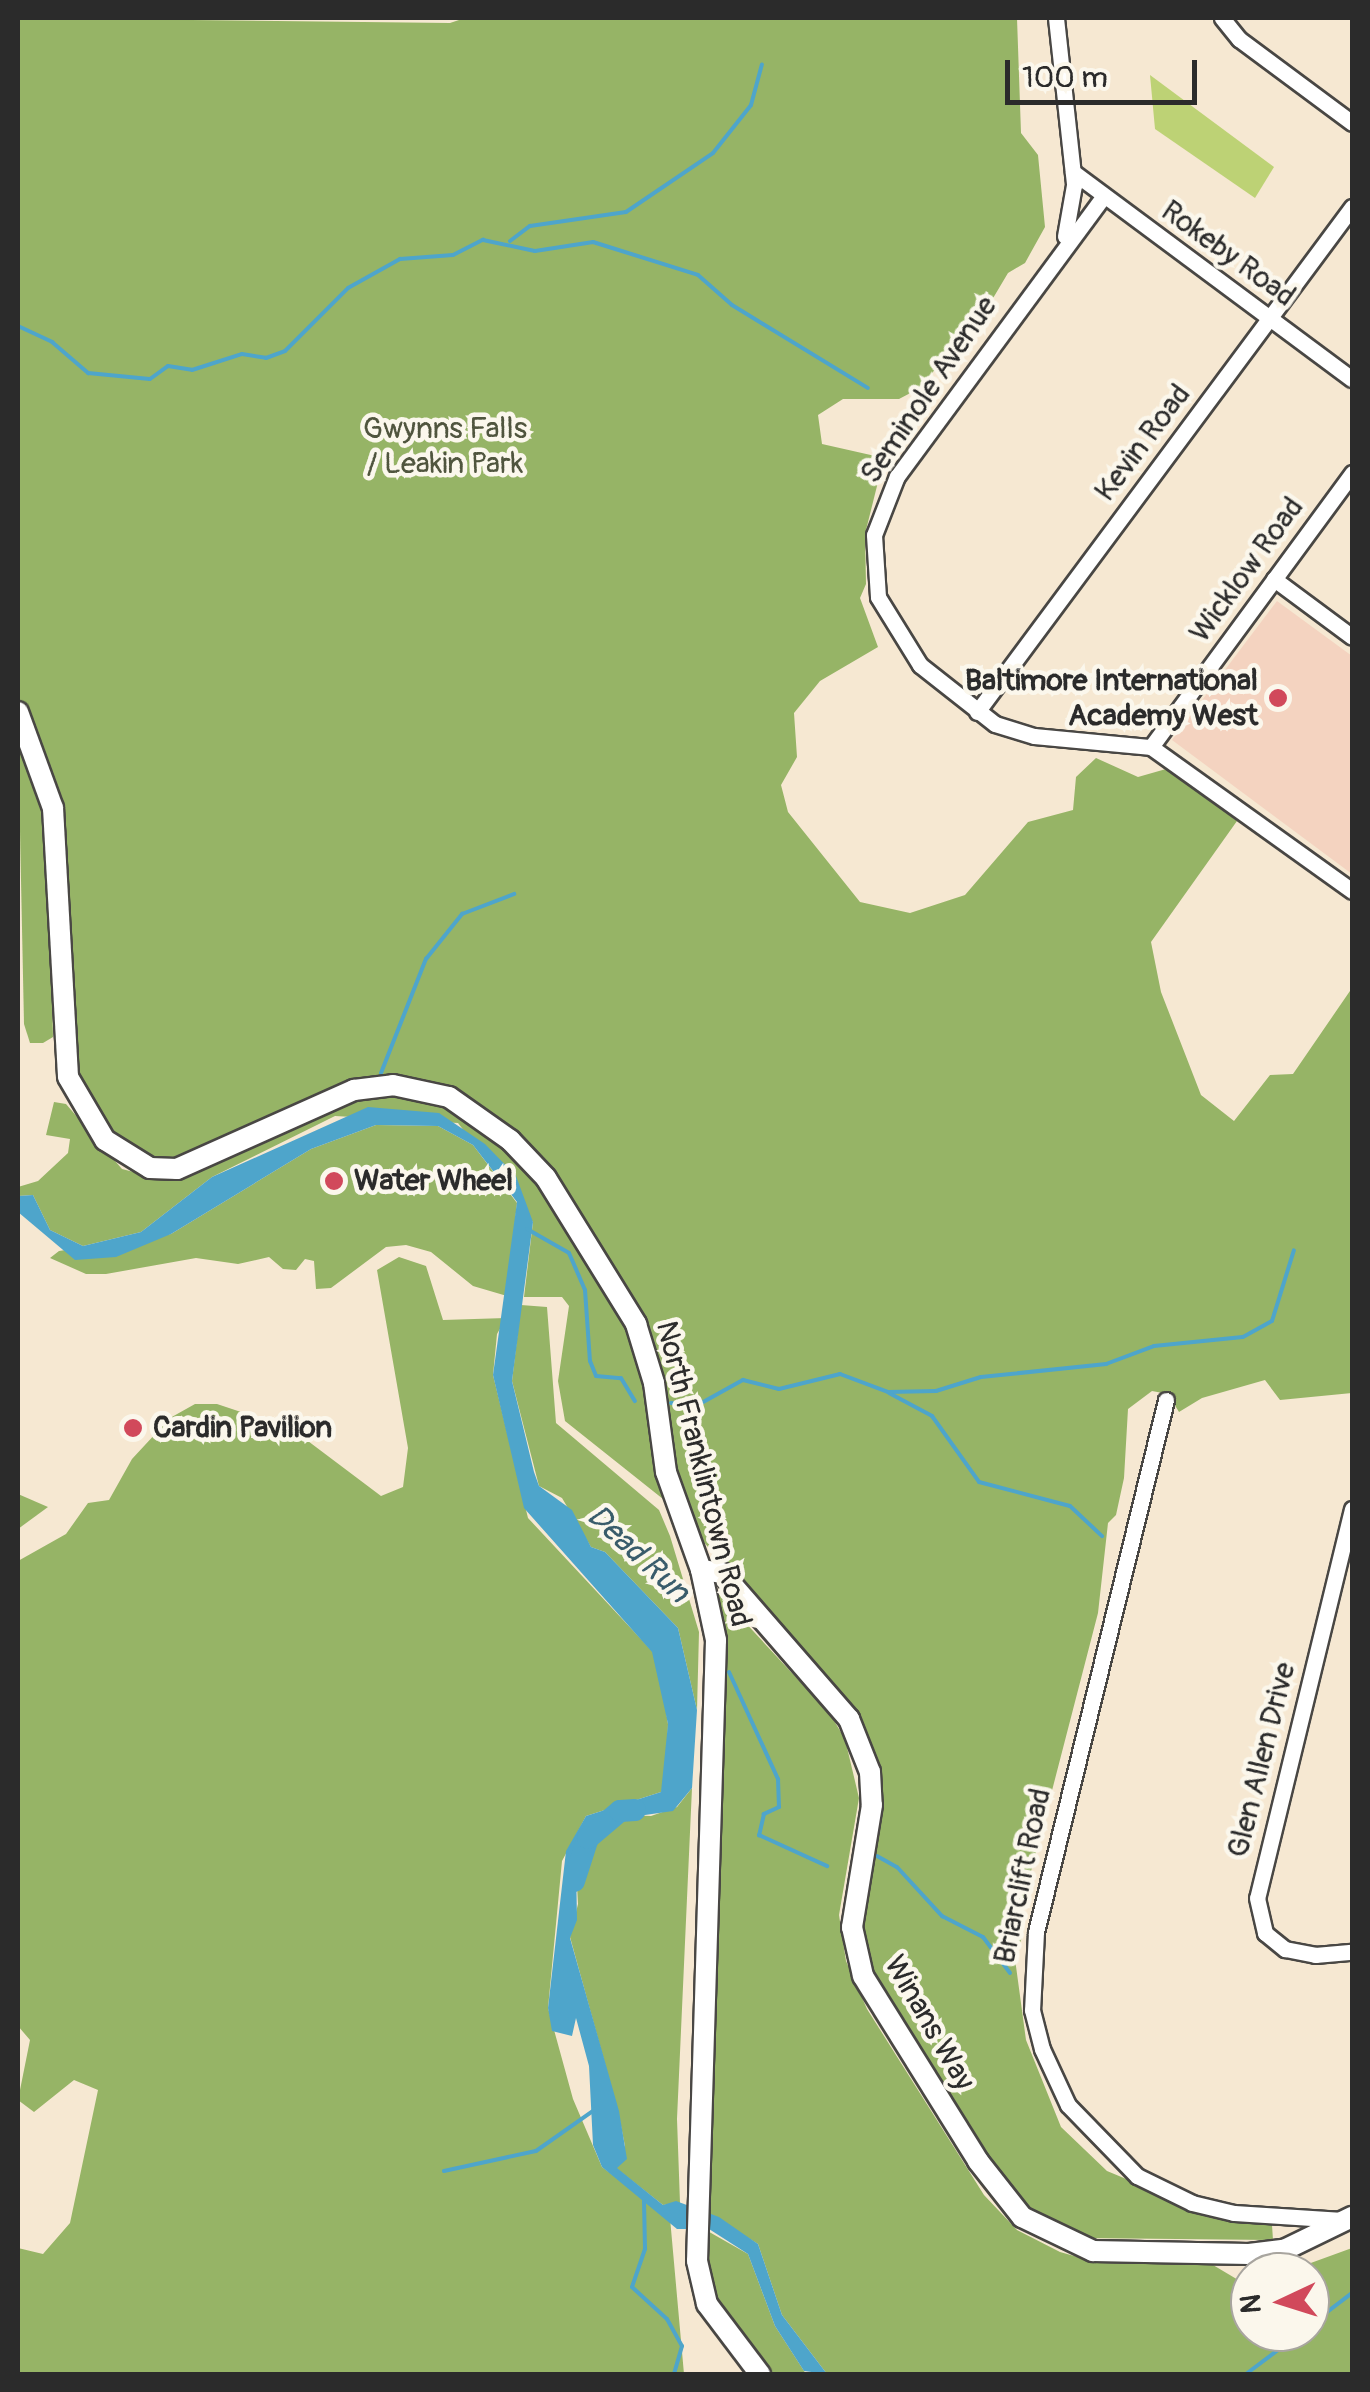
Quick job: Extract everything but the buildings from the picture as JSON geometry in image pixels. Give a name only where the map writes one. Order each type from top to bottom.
[{"type":"street","points":[[1056,18],[1072,172],[1072,216],[1057,254]]},
{"type":"street","points":[[1222,18],[1239,39],[1352,123]]},
{"type":"street","name":"Rokeby Road","points":[[1072,172],[1352,379]]},
{"type":"street","name":"Seminole Avenue","points":[[1103,197],[896,476],[874,535],[878,597],[896,636],[936,681],[977,712],[1034,736],[1151,747]]},
{"type":"street","name":"Kevin Road","points":[[977,712],[1352,207]]},
{"type":"street","name":"Wicklow Road","points":[[1151,747],[1352,473]]},
{"type":"street","points":[[1274,579],[1352,637]]},
{"type":"street","name":"North Franklintown Road","points":[[18,712],[52,808],[68,1077],[96,1129],[134,1162],[164,1170],[195,1164],[332,1097],[370,1088],[433,1092],[484,1118],[546,1178],[636,1324],[654,1383],[671,1492],[709,1573],[718,1676],[697,2261],[707,2304],[760,2374]]},
{"type":"street","points":[[1151,747],[1352,891]]},
{"type":"street","name":"Briarclift Road","points":[[1166,1400],[1036,1932],[1032,2010],[1042,2049],[1068,2105],[1137,2176],[1162,2191],[1234,2213],[1350,2219]]},
{"type":"street","name":"Glen Allen Drive","points":[[1352,1508],[1256,1898],[1266,1932],[1285,1949],[1315,1955],[1352,1952]]},
{"type":"street","name":"Winans Way","points":[[709,1573],[831,1696],[862,1746],[872,1804],[852,1927],[863,1976],[978,2161],[1022,2218],[1094,2250],[1249,2254],[1284,2250],[1350,2219]]},
{"type":"shaded area","name":"Baltimore International Academy West","points":[[1277,601],[1352,656],[1352,874],[1172,740]]},
{"type":"green space","name":"Gwynns Falls / Leakin Park","points":[[18,18],[450,23],[465,18],[1017,18],[1021,133],[1038,155],[1045,227],[1025,263],[1008,273],[983,315],[918,389],[899,399],[843,399],[818,415],[822,444],[884,458],[865,534],[866,584],[860,598],[878,647],[820,681],[794,713],[797,757],[781,785],[788,812],[860,902],[910,913],[965,895],[1028,822],[1073,810],[1076,777],[1096,758],[1138,777],[1166,769],[1211,801],[1237,821],[1151,942],[1161,992],[1201,1095],[1234,1121],[1270,1075],[1293,1074],[1352,988],[1352,1393],[1280,1400],[1265,1380],[1202,1398],[1179,1412],[1168,1394],[1152,1391],[1128,1409],[1124,1478],[1116,1515],[1108,1523],[1098,1613],[1019,1918],[1022,1937],[1015,1959],[1026,2040],[1061,2127],[1107,2171],[1220,2218],[1272,2225],[1273,2240],[1082,2238],[1037,2217],[996,2173],[866,1961],[861,1903],[877,1777],[862,1725],[702,1540],[680,1502],[634,1307],[477,1107],[340,1087],[163,1164],[114,1141],[71,1065],[52,782],[18,701]]},
{"type":"green space","points":[[1150,75],[1274,167],[1255,198],[1155,129]]},
{"type":"green space","points":[[18,735],[45,814],[49,850],[53,1037],[43,1043],[30,1043],[24,1024]]},
{"type":"green space","points":[[394,1093],[426,1098],[486,1131],[528,1170],[563,1218],[614,1299],[637,1354],[663,1499],[565,1421],[558,1381],[569,1306],[562,1297],[524,1297],[533,1222],[458,1123],[335,1116],[212,1177],[141,1232],[83,1246],[50,1230],[33,1195],[18,1196],[18,1187],[38,1181],[68,1153],[70,1139],[46,1135],[54,1102],[66,1104],[122,1169],[161,1179],[198,1171],[353,1098]]},
{"type":"green space","points":[[376,1125],[438,1126],[473,1145],[517,1203],[507,1296],[473,1286],[431,1252],[406,1245],[386,1247],[331,1288],[316,1289],[314,1261],[305,1259],[296,1270],[283,1269],[269,1257],[238,1264],[196,1258],[86,1274],[50,1258],[59,1251],[171,1234],[311,1149]]},
{"type":"green space","points":[[399,1257],[426,1266],[443,1320],[506,1318],[497,1334],[493,1375],[528,1518],[653,1652],[659,1667],[668,1724],[666,1783],[661,1792],[586,1816],[562,1861],[548,2008],[573,2099],[602,2167],[670,2218],[684,2374],[18,2374],[18,2248],[43,2254],[70,2223],[98,2090],[74,2080],[34,2112],[18,2100],[30,2040],[18,2026],[18,1561],[66,1534],[88,1503],[109,1500],[132,1459],[170,1418],[195,1404],[217,1404],[292,1429],[381,1496],[403,1487],[408,1448],[377,1270]]},
{"type":"green space","points":[[521,1305],[547,1307],[556,1423],[659,1510],[699,1632],[697,1710],[678,1628],[605,1552],[591,1547],[562,1498],[539,1486],[512,1381]]},
{"type":"green space","points":[[18,1494],[48,1507],[18,1529]]},
{"type":"green space","points":[[716,1591],[830,1714],[845,1739],[859,1798],[839,1915],[846,1961],[867,2009],[984,2195],[1017,2230],[1060,2252],[1099,2263],[1213,2265],[1230,2275],[1230,2352],[1330,2352],[1330,2256],[1352,2248],[1352,2374],[827,2374],[782,2315],[758,2244],[705,2211]]},
{"type":"green space","points":[[692,1788],[677,2119],[680,2203],[663,2205],[616,2168],[625,2146],[570,1937],[578,1904],[576,1866],[588,1833],[619,1815],[651,1816],[677,1807]]},
{"type":"green space","points":[[704,2229],[748,2254],[775,2326],[806,2374],[767,2374],[734,2334],[705,2283]]},
{"type":"water","name":"Dead Run","points":[[368,1107],[439,1113],[485,1144],[516,1176],[533,1222],[512,1381],[539,1486],[572,1510],[591,1547],[605,1552],[678,1628],[697,1710],[692,1788],[673,1811],[603,1821],[588,1833],[576,1866],[577,1920],[570,1938],[619,2111],[627,2159],[617,2168],[663,2205],[676,2201],[719,2217],[758,2244],[782,2315],[827,2374],[804,2371],[775,2326],[748,2254],[709,2229],[677,2229],[602,2167],[593,2145],[589,2066],[576,2018],[572,2036],[552,2031],[548,2008],[566,1851],[586,1816],[661,1792],[668,1724],[652,1652],[524,1508],[493,1375],[517,1202],[473,1145],[438,1126],[376,1125],[311,1149],[171,1234],[116,1257],[75,1260],[18,1212],[18,1196],[33,1195],[50,1230],[83,1246],[141,1232],[212,1177]]},
{"type":"waterway","points":[[510,241],[530,226],[626,212],[713,153],[751,105],[762,64]]},
{"type":"waterway","points":[[18,326],[52,342],[88,373],[150,379],[168,366],[192,370],[242,354],[266,358],[285,351],[348,288],[400,259],[453,255],[483,240],[535,251],[593,242],[698,275],[732,305],[868,388]]},
{"type":"waterway","points":[[381,1073],[426,959],[462,914],[514,894]]},
{"type":"waterway","points":[[527,1229],[569,1253],[585,1290],[590,1361],[596,1376],[621,1378],[635,1401]]},
{"type":"waterway","points":[[671,1403],[696,1406],[743,1380],[779,1389],[840,1374],[888,1392],[936,1391],[981,1377],[1106,1364],[1154,1346],[1243,1337],[1272,1321],[1294,1250]]},
{"type":"waterway","points":[[889,1393],[932,1416],[979,1482],[1070,1506],[1102,1536]]},
{"type":"waterway","points":[[729,1672],[778,1779],[779,1807],[764,1814],[759,1835],[827,1866]]},
{"type":"waterway","name":"Dead Run","points":[[574,1881],[588,1838],[620,1811],[635,1810]]},
{"type":"waterway","points":[[877,1856],[897,1867],[942,1916],[983,1937],[1010,1973]]},
{"type":"waterway","points":[[444,2171],[536,2151],[597,2108]]},
{"type":"waterway","points":[[644,2201],[645,2249],[632,2287],[667,2319],[682,2346],[674,2374]]},
{"type":"waterway","points":[[1330,2310],[1352,2293]]},
{"type":"waterway","points":[[1246,2374],[1275,2352]]},
{"type":"place","name":"Baltimore International Academy West","points":[[1278,698]]},
{"type":"place","name":"Water Wheel","points":[[334,1181]]},
{"type":"place","name":"Cardin Pavilion","points":[[133,1428]]}]
